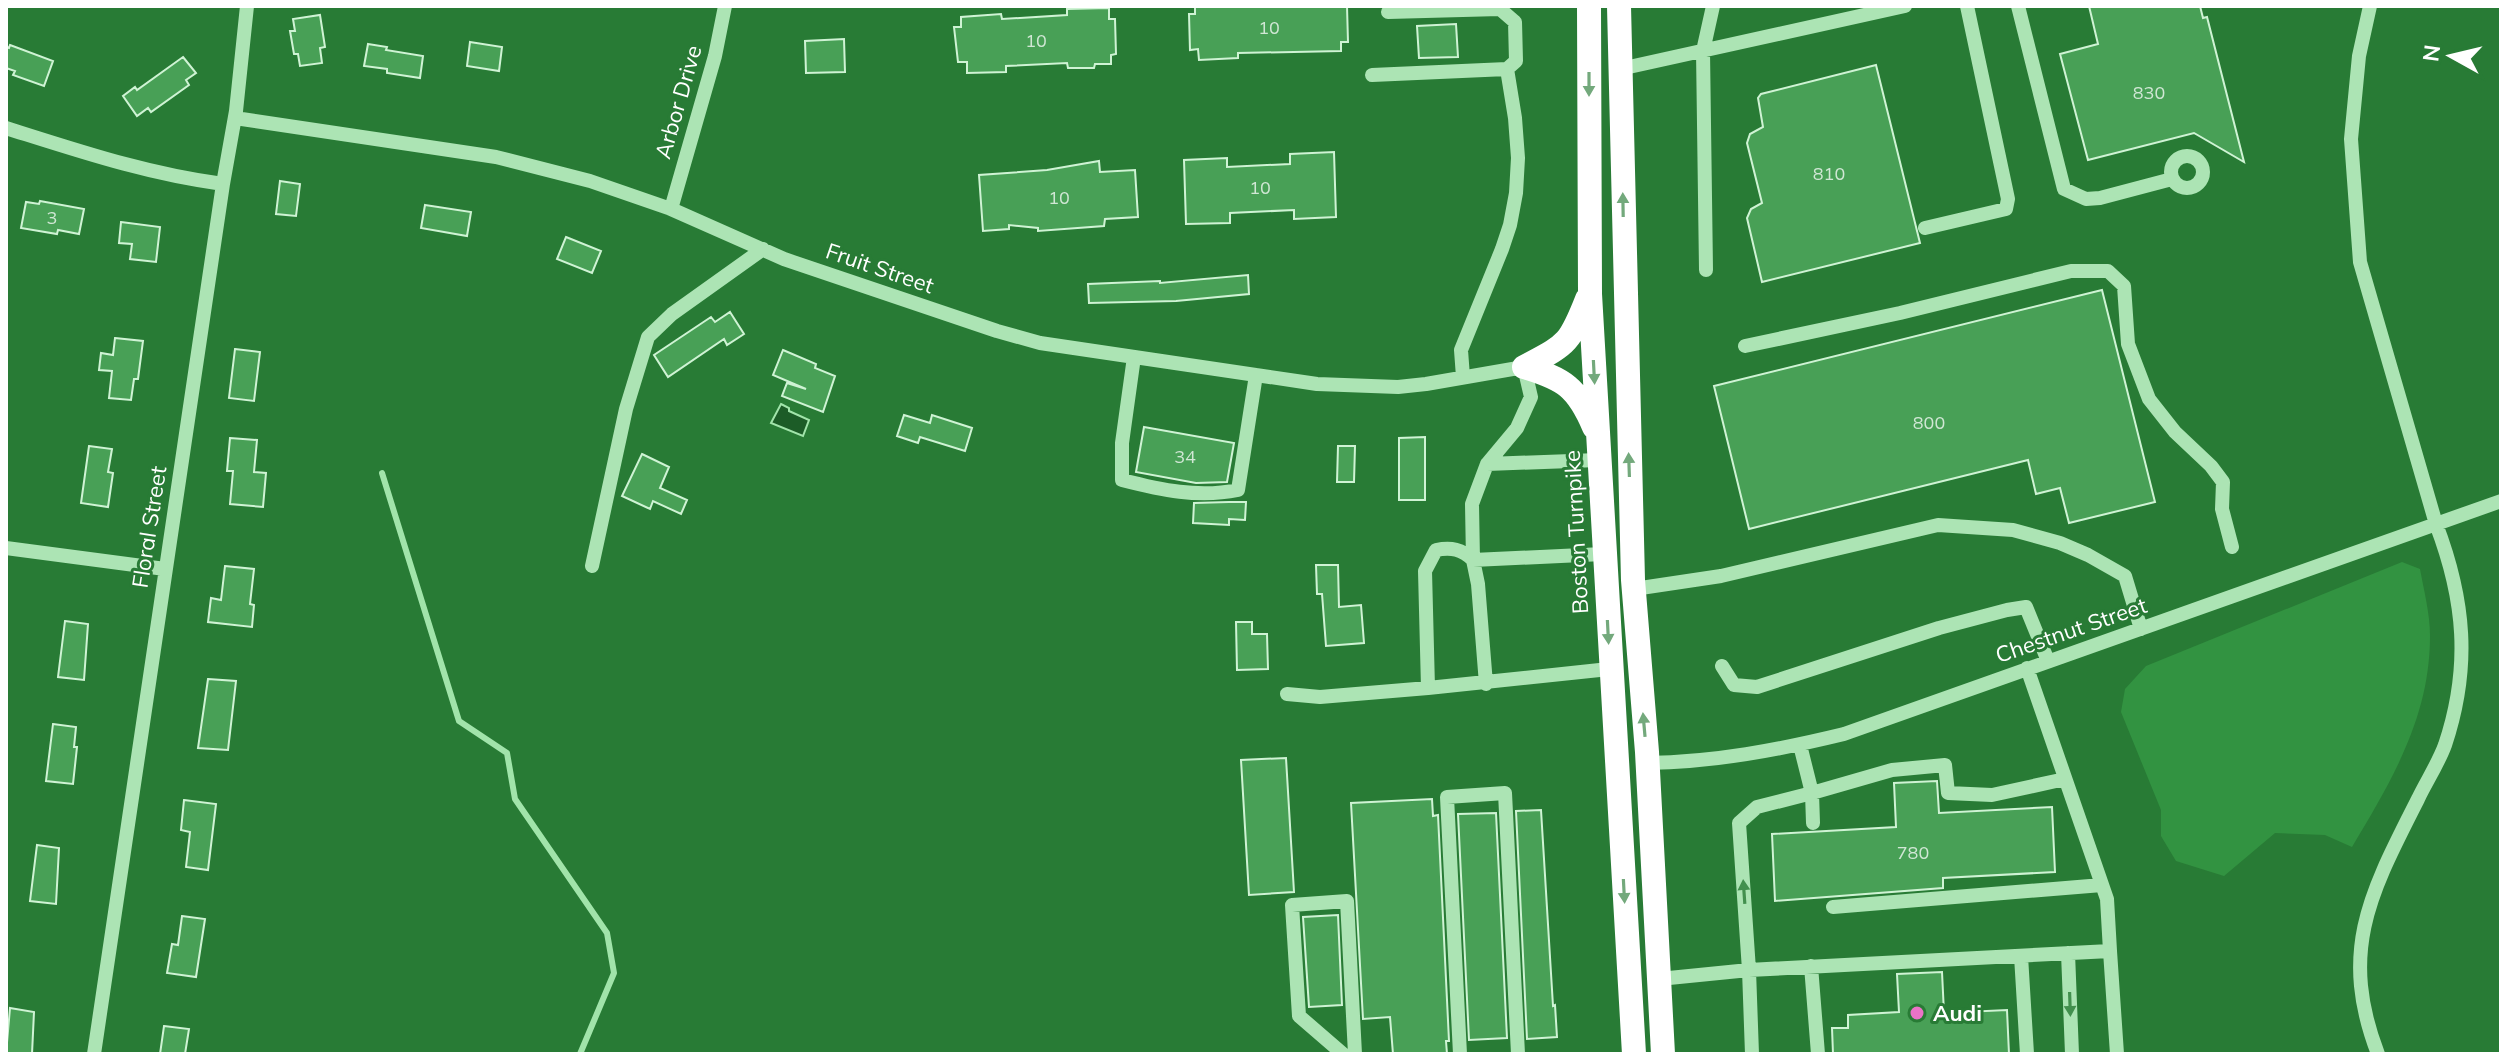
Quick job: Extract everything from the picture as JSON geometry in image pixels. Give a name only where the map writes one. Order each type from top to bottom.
[{"type":"highway","name":"Boston Turnpike","points":[[1589,6],[1590,294],[1609,669],[1634,1054]]},
{"type":"highway","points":[[1619,6],[1634,589],[1663,1054]]},
{"type":"highway","points":[[1524,367],[1560,348],[1570,339],[1590,294]]},
{"type":"highway","points":[[1524,367],[1559,378],[1572,389],[1597,432]]},
{"type":"street","name":"Floral Street","points":[[94,1054],[235,118],[247,6]]},
{"type":"street","name":"Arbor Drive","points":[[671,209],[715,56],[725,6]]},
{"type":"street","points":[[1706,270],[1703,51],[1713,6]]},
{"type":"street","points":[[1620,69],[1905,6]]},
{"type":"street","points":[[1925,228],[2006,209],[2008,199],[1967,6]]},
{"type":"street","points":[[2018,6],[2064,189],[2086,199],[2100,198],[2172,179]]},
{"type":"street","points":[[2370,6],[2359,56],[2351,139],[2360,262],[2436,524],[2448,555],[2462,629],[2463,668],[2444,748],[2379,876],[2366,913],[2360,951],[2362,994],[2368,1028],[2378,1054]]},
{"type":"street","points":[[1372,75],[1507,69],[1516,61],[1515,22],[1500,9],[1388,12]]},
{"type":"street","points":[[1463,377],[1461,350],[1502,249],[1516,193],[1518,158],[1507,69]]},
{"type":"street","name":"Fruit Street","points":[[235,118],[496,157],[590,181],[671,209],[784,259],[1040,343],[1317,384],[1398,387],[1524,367]]},
{"type":"street","points":[[6,128],[119,164],[166,176],[223,184]]},
{"type":"street","points":[[592,566],[626,409],[648,337],[672,314],[763,249]]},
{"type":"street","points":[[1745,346],[1900,313],[2071,271],[2108,271],[2124,286],[2128,344],[2149,399],[2175,432],[2211,466],[2223,482],[2222,509],[2232,547]]},
{"type":"street","points":[[1134,357],[1122,443],[1122,480],[1163,491],[1214,495],[1238,490],[1256,375]]},
{"type":"street","points":[[1486,684],[1478,584],[1473,560],[1472,504],[1487,464],[1517,428],[1531,397],[1524,367]]},
{"type":"street","points":[[1487,464],[1598,460]]},
{"type":"street","name":"Chestnut Street","points":[[1647,763],[1713,760],[1844,734],[2501,501]]},
{"type":"street","points":[[1634,589],[1721,576],[1938,525],[2001,529],[2060,543],[2125,576],[2141,629]]},
{"type":"street","points":[[6,548],[165,569]]},
{"type":"street","points":[[1428,688],[1425,571],[1436,550],[1447,548],[1467,554],[1473,560],[1603,554]]},
{"type":"street","points":[[1722,666],[1734,685],[1757,687],[1939,628],[2026,607],[2048,661]]},
{"type":"street","points":[[2027,668],[2107,899],[2117,1054]]},
{"type":"street","points":[[1287,694],[1320,697],[1486,684],[1609,669]]},
{"type":"street","points":[[1800,745],[1812,793],[1813,823]]},
{"type":"street","points":[[1752,1054],[1739,823],[1757,807],[1892,770],[1945,765],[1948,793],[1992,795],[2065,779]]},
{"type":"street","points":[[1460,1054],[1447,797],[1505,793],[1518,1054]]},
{"type":"street","points":[[1833,907],[2102,885]]},
{"type":"street","points":[[1343,1054],[1299,1016],[1292,905],[1347,901],[1355,1054]]},
{"type":"street","points":[[1659,979],[1811,966],[2110,951]]},
{"type":"street","points":[[2068,953],[2072,1054]]},
{"type":"street","points":[[2021,956],[2027,1054]]},
{"type":"street","points":[[1811,966],[1818,1054]]},
{"type":"shaded area","points":[[781,404],[809,420],[803,436],[771,423]]},
{"type":"shaded area","points":[[2402,562],[2420,569],[2428,611],[2428,666],[2416,721],[2406,747],[2352,847],[2325,835],[2275,833],[2224,876],[2176,861],[2161,836],[2161,810],[2121,712],[2125,689],[2146,666]]},
{"type":"building","points":[[1195,6],[1347,6],[1348,42],[1341,42],[1341,51],[1238,53],[1238,58],[1199,60],[1198,49],[1190,50],[1189,14],[1195,14]]},
{"type":"building","points":[[2089,6],[2200,6],[2203,18],[2207,17],[2244,162],[2194,133],[2088,160],[2060,54],[2098,44]]},
{"type":"building","points":[[1109,8],[1109,19],[1115,19],[1116,54],[1111,55],[1111,64],[1095,64],[1094,68],[1068,68],[1067,63],[1006,66],[1006,72],[967,73],[967,62],[958,62],[954,27],[961,27],[961,17],[1001,14],[1002,19],[1067,15],[1067,9]]},
{"type":"building","points":[[320,15],[325,47],[320,48],[322,63],[300,66],[298,54],[294,54],[290,31],[295,31],[293,19]]},
{"type":"building","points":[[1456,24],[1458,57],[1419,58],[1417,26]]},
{"type":"building","points":[[844,39],[845,72],[806,73],[805,41]]},
{"type":"building","points":[[470,42],[502,47],[499,71],[467,66]]},
{"type":"building","points":[[368,44],[423,56],[420,78],[364,66]]},
{"type":"building","points":[[10,45],[53,61],[44,86],[13,75],[15,71],[6,68],[6,47]]},
{"type":"building","points":[[183,57],[196,73],[186,80],[189,85],[151,112],[148,108],[137,116],[123,96],[135,87],[137,90]]},
{"type":"building","points":[[1876,65],[1920,243],[1762,282],[1747,218],[1751,209],[1762,203],[1747,143],[1750,134],[1763,127],[1758,98],[1761,94]]},
{"type":"building","points":[[1334,152],[1336,217],[1294,219],[1294,210],[1230,213],[1230,223],[1186,224],[1184,160],[1227,158],[1227,167],[1290,164],[1290,154]]},
{"type":"building","points":[[1099,161],[1100,172],[1135,170],[1138,217],[1105,219],[1104,226],[1038,231],[1038,228],[1009,225],[1009,229],[983,231],[979,175],[1047,170]]},
{"type":"building","points":[[280,181],[300,184],[296,216],[276,214]]},
{"type":"building","points":[[40,201],[84,209],[79,234],[21,228],[26,202],[39,204]]},
{"type":"building","points":[[425,205],[471,212],[467,236],[421,228]]},
{"type":"building","points":[[121,222],[160,227],[156,262],[130,259],[132,244],[119,243]]},
{"type":"building","points":[[566,237],[601,251],[592,273],[557,259]]},
{"type":"building","points":[[1248,275],[1249,294],[1176,301],[1089,303],[1088,284],[1160,283]]},
{"type":"building","points":[[2102,290],[2155,502],[2069,523],[2060,488],[2036,494],[2028,460],[1749,529],[1714,386]]},
{"type":"building","points":[[730,312],[744,334],[727,345],[724,339],[668,377],[654,355],[711,317],[715,322]]},
{"type":"building","points":[[115,338],[143,341],[138,379],[134,379],[131,400],[109,398],[112,371],[99,370],[101,353],[113,355]]},
{"type":"building","points":[[235,349],[260,352],[254,401],[229,398]]},
{"type":"building","points":[[783,350],[835,376],[823,412],[782,396],[787,383],[806,389],[773,375]]},
{"type":"building","points":[[904,415],[930,423],[932,415],[972,428],[965,451],[920,437],[918,443],[897,436]]},
{"type":"building","points":[[1144,427],[1234,443],[1227,482],[1196,483],[1136,472]]},
{"type":"building","points":[[1425,437],[1425,500],[1399,500],[1399,438]]},
{"type":"building","points":[[230,438],[257,440],[254,472],[266,473],[263,507],[230,504],[233,471],[227,471]]},
{"type":"building","points":[[89,446],[112,449],[108,472],[113,473],[108,507],[81,503]]},
{"type":"building","points":[[1338,446],[1355,446],[1354,482],[1337,482]]},
{"type":"building","points":[[642,454],[669,467],[660,488],[687,500],[681,514],[653,501],[650,509],[622,496]]},
{"type":"building","points":[[1246,502],[1245,520],[1229,519],[1229,525],[1193,523],[1194,503]]},
{"type":"building","points":[[1316,565],[1338,565],[1339,607],[1361,605],[1364,643],[1326,646],[1322,594],[1317,594]]},
{"type":"building","points":[[225,566],[254,569],[250,604],[254,605],[252,627],[208,622],[211,598],[221,600]]},
{"type":"building","points":[[65,621],[88,624],[84,680],[58,677]]},
{"type":"building","points":[[1236,622],[1252,622],[1252,634],[1267,634],[1268,669],[1237,670]]},
{"type":"building","points":[[208,679],[236,681],[228,750],[198,748]]},
{"type":"building","points":[[53,724],[76,727],[73,784],[46,781]]},
{"type":"building","points":[[1286,758],[1294,892],[1249,895],[1241,760]]},
{"type":"building","points":[[1937,781],[1939,813],[2052,807],[2055,872],[1943,878],[1943,888],[1775,901],[1772,834],[1896,827],[1894,783]]},
{"type":"building","points":[[1432,799],[1433,816],[1438,815],[1449,1041],[1446,1041],[1447,1054],[1393,1054],[1390,1017],[1363,1019],[1351,803]]},
{"type":"building","points":[[184,800],[216,804],[208,870],[186,867],[190,832],[181,830]]},
{"type":"building","points":[[1541,810],[1557,1037],[1527,1039],[1516,811]]},
{"type":"building","points":[[1496,813],[1507,1038],[1469,1040],[1458,814]]},
{"type":"building","points":[[37,845],[59,848],[56,904],[30,901]]},
{"type":"building","points":[[1338,915],[1342,1005],[1309,1007],[1303,917]]},
{"type":"building","points":[[182,916],[205,919],[196,977],[167,973],[172,944],[178,945]]},
{"type":"building","name":"Audi","points":[[1942,972],[1944,1013],[2007,1010],[2009,1054],[1833,1054],[1832,1028],[1848,1028],[1848,1015],[1899,1012],[1897,974]]},
{"type":"building","points":[[10,1008],[34,1012],[32,1054],[6,1054]]},
{"type":"building","points":[[164,1026],[189,1029],[185,1054],[160,1054]]},
{"type":"waterway","points":[[382,473],[459,721],[507,753],[515,799],[607,933],[614,973],[580,1054]]},
{"type":"place","name":"Audi","points":[[1917,1013]]}]
